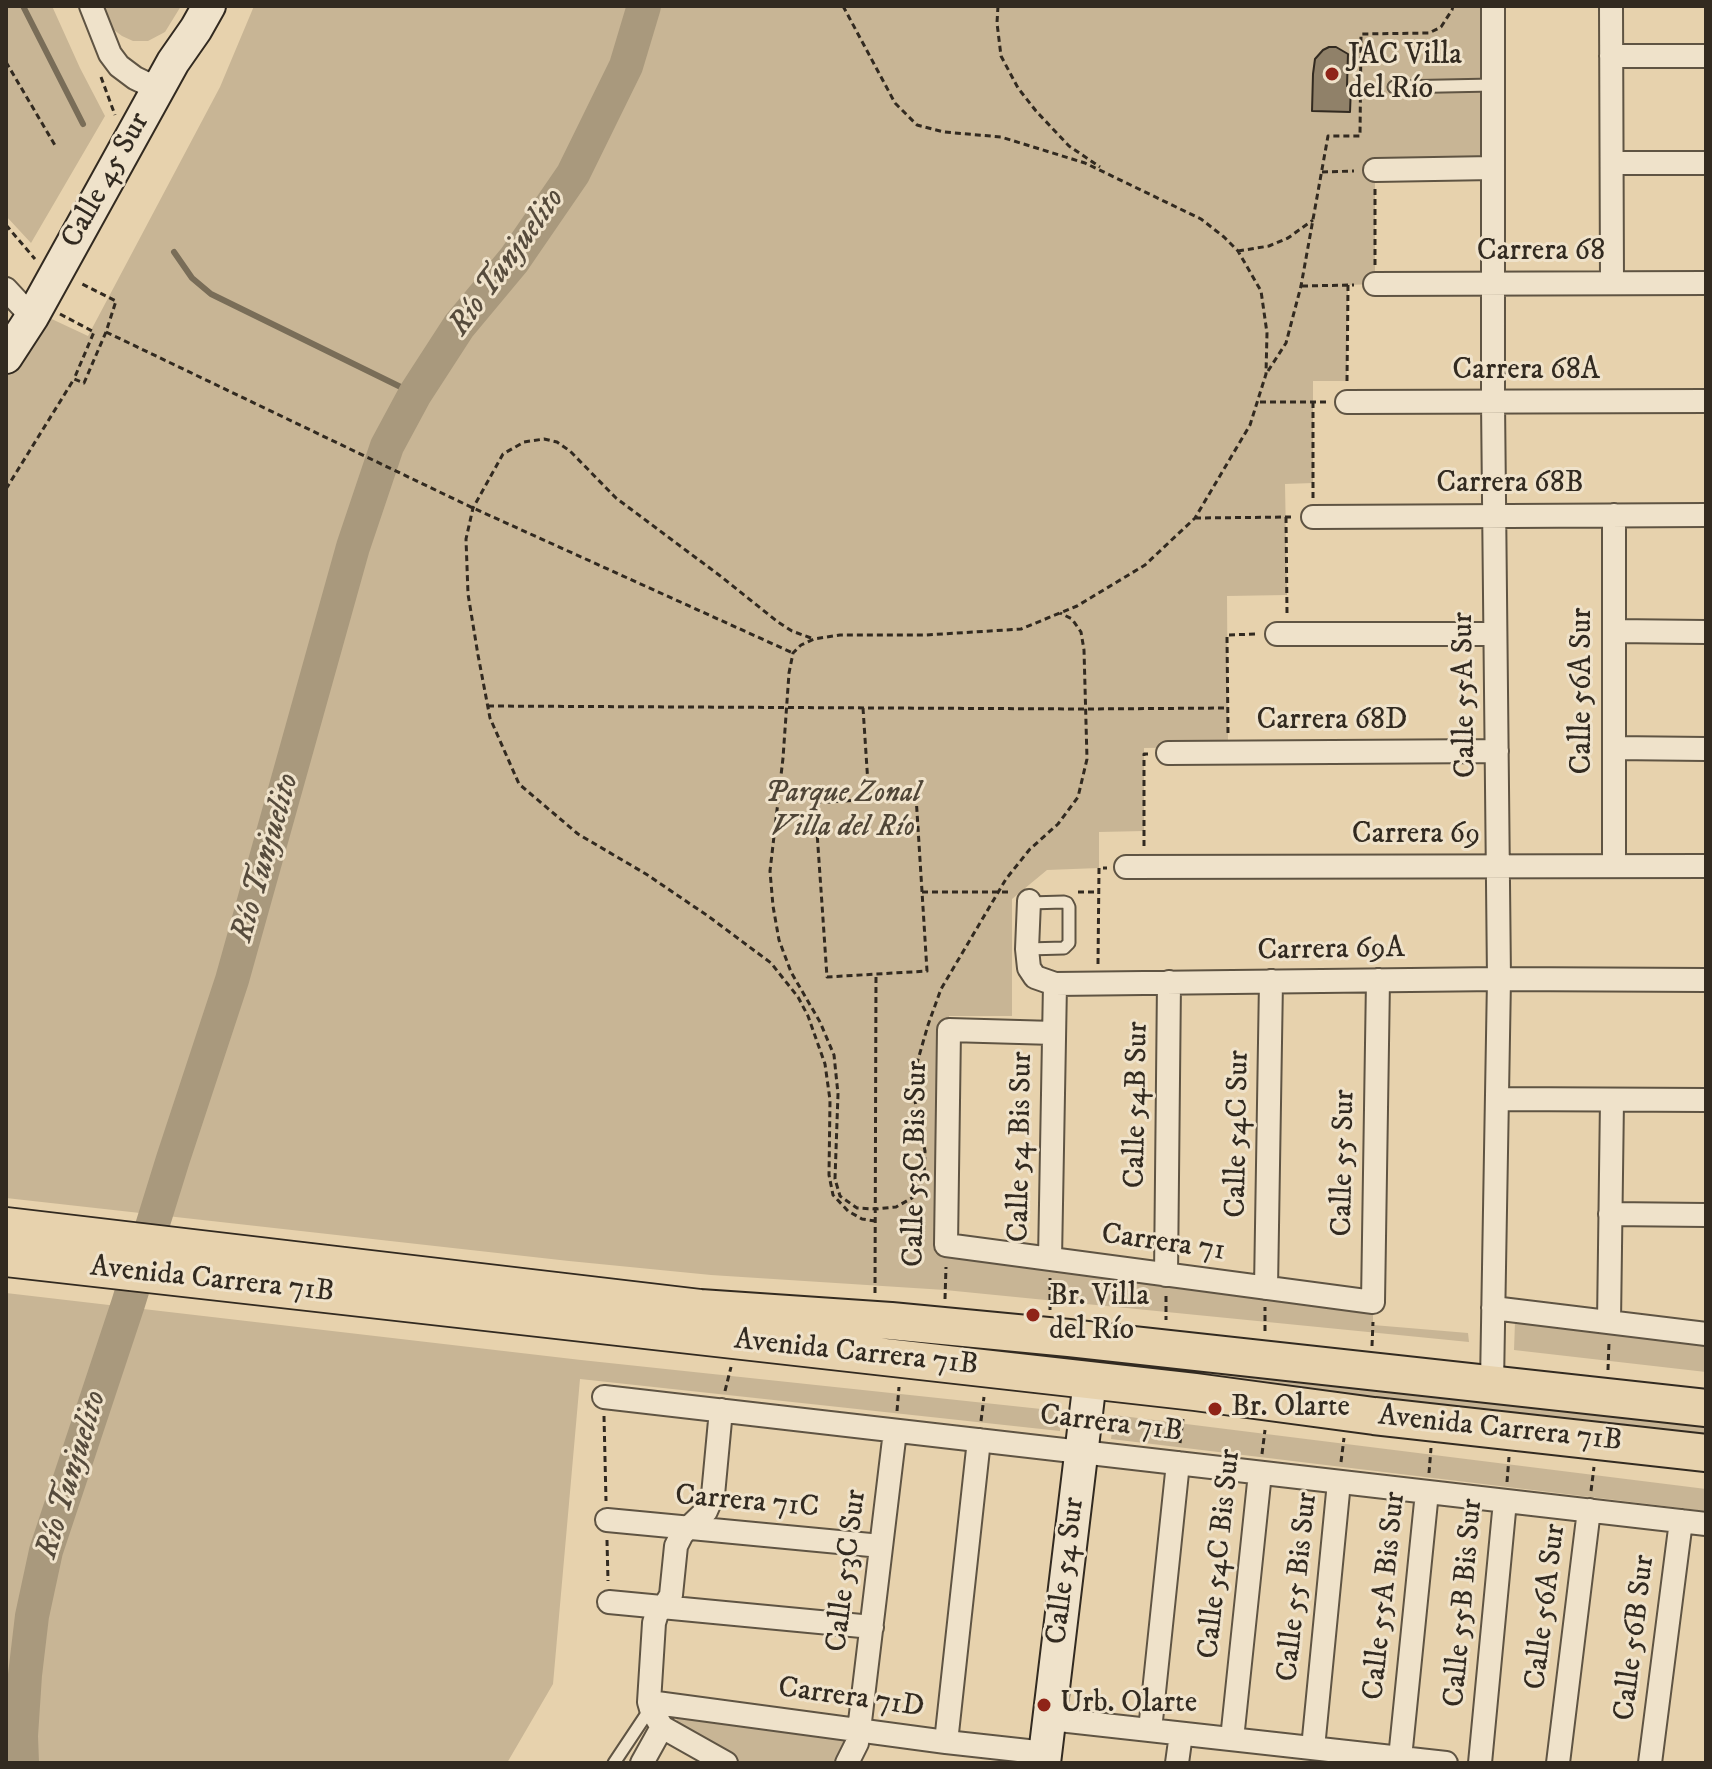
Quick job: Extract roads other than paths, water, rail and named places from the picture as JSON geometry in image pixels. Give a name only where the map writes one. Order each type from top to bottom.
[{"type":"main road","name":"Avenida Carrera 71B","points":[[6,1226],[1090,1380],[1706,1453]]},
{"type":"main road","name":"Avenida Carrera 71B","points":[[6,1258],[570,1307],[700,1308],[903,1322],[1706,1408]]},
{"type":"street","points":[[91,6],[110,54],[119,66],[158,89]]},
{"type":"street","name":"Calle 45 Sur","points":[[6,357],[36,310],[173,62],[209,6]]},
{"type":"street","name":"Calle 55A Sur","points":[[1492,1383],[1499,979],[1493,402],[1493,6]]},
{"type":"street","points":[[1611,6],[1612,283]]},
{"type":"street","points":[[1611,56],[1706,56]]},
{"type":"street","points":[[1612,163],[1706,163]]},
{"type":"street","points":[[1375,170],[1493,168]]},
{"type":"street","name":"Carrera 68","points":[[1375,284],[1706,283]]},
{"type":"street","points":[[6,289],[36,310]]},
{"type":"street","name":"Carrera 68A","points":[[1347,402],[1706,401]]},
{"type":"street","name":"Calle 56A Sur","points":[[1614,515],[1614,866]]},
{"type":"street","name":"Carrera 68B","points":[[1313,517],[1706,515]]},
{"type":"street","points":[[1614,631],[1706,632]]},
{"type":"street","points":[[1282,634],[1495,634]]},
{"type":"street","points":[[1614,748],[1706,749]]},
{"type":"street","name":"Carrera 68D","points":[[1168,753],[1497,751]]},
{"type":"street","name":"Carrera 69","points":[[1135,867],[1706,866]]},
{"type":"street","points":[[1029,902],[1029,968],[1035,977],[1055,984]]},
{"type":"street","name":"Calle 55 Sur","points":[[1373,1302],[1378,980]]},
{"type":"street","name":"Carrera 69A","points":[[1055,984],[1706,980]]},
{"type":"street","name":"Calle 54C Sur","points":[[1266,1288],[1271,981]]},
{"type":"street","name":"Calle 54B Sur","points":[[1166,1275],[1169,982]]},
{"type":"street","name":"Calle 54 Bis Sur","points":[[1050,1259],[1055,984]]},
{"type":"street","name":"Calle 53C Bis Sur","points":[[946,1245],[949,1030],[1054,1033]]},
{"type":"street","points":[[1497,1099],[1706,1100]]},
{"type":"street","points":[[1609,1322],[1612,1100]]},
{"type":"street","points":[[1610,1214],[1706,1215]]},
{"type":"street","name":"Carrera 71","points":[[946,1245],[1373,1302]]},
{"type":"street","points":[[1493,1308],[1706,1334]]},
{"type":"street","name":"Calle 54 Sur","points":[[1045,1758],[1090,1380]]},
{"type":"street","name":"Carrera 71B","points":[[604,1397],[1706,1524]]},
{"type":"street","points":[[642,1763],[654,1713],[654,1623],[657,1613],[671,1595],[676,1546],[682,1534],[706,1511],[713,1495],[721,1410]]},
{"type":"street","name":"Calle 53C Sur","points":[[847,1763],[857,1743],[859,1730],[895,1431]]},
{"type":"street","points":[[946,1742],[979,1440]]},
{"type":"street","points":[[1150,1730],[1178,1463]]},
{"type":"street","name":"Calle 54C Bis Sur","points":[[1232,1739],[1260,1473]]},
{"type":"street","name":"Calle 55 Bis Sur","points":[[1313,1748],[1339,1482]]},
{"type":"street","name":"Calle 55A Bis Sur","points":[[1400,1758],[1427,1492]]},
{"type":"street","name":"Calle 55B Bis Sur","points":[[1480,1763],[1505,1501]]},
{"type":"street","name":"Calle 56A Sur","points":[[1558,1763],[1589,1510]]},
{"type":"street","name":"Carrera 71C","points":[[607,1520],[881,1546]]},
{"type":"street","name":"Calle 56B Sur","points":[[1650,1763],[1681,1521]]},
{"type":"street","points":[[609,1602],[872,1627]]},
{"type":"street","points":[[654,1713],[726,1763]]},
{"type":"street","name":"Carrera 71D","points":[[654,1713],[859,1730],[1045,1758]]},
{"type":"street","points":[[1050,1719],[1232,1739],[1268,1753],[1313,1748],[1353,1758],[1400,1758],[1446,1763]]},
{"type":"street","points":[[1177,1763],[1181,1734]]},
{"type":"lane","points":[[1394,87],[1493,85]]},
{"type":"lane","points":[[1027,949],[1064,948],[1069,943],[1067,903],[1029,902]]},
{"type":"lane","points":[[614,1763],[654,1713]]},
{"type":"waterway","points":[[23,6],[83,124]]},
{"type":"waterway","name":"Río Tunjuelito","points":[[22,1763],[25,1675],[32,1616],[46,1551],[232,980],[353,547],[387,446],[415,394],[459,326],[514,260],[573,174],[626,66],[644,6]]},
{"type":"waterway","points":[[174,252],[192,278],[211,294],[415,394]]},
{"type":"place","name":"JAC Villa del Río","points":[[1332,74]]},
{"type":"place","name":"Br. Villa del Río","points":[[1033,1315]]},
{"type":"place","name":"Br. Olarte","points":[[1215,1409]]},
{"type":"place","name":"Urb. Olarte","points":[[1044,1705]]},
{"type":"park label","name":"Parque Zonal Villa del Río","points":[[843,812]]}]
